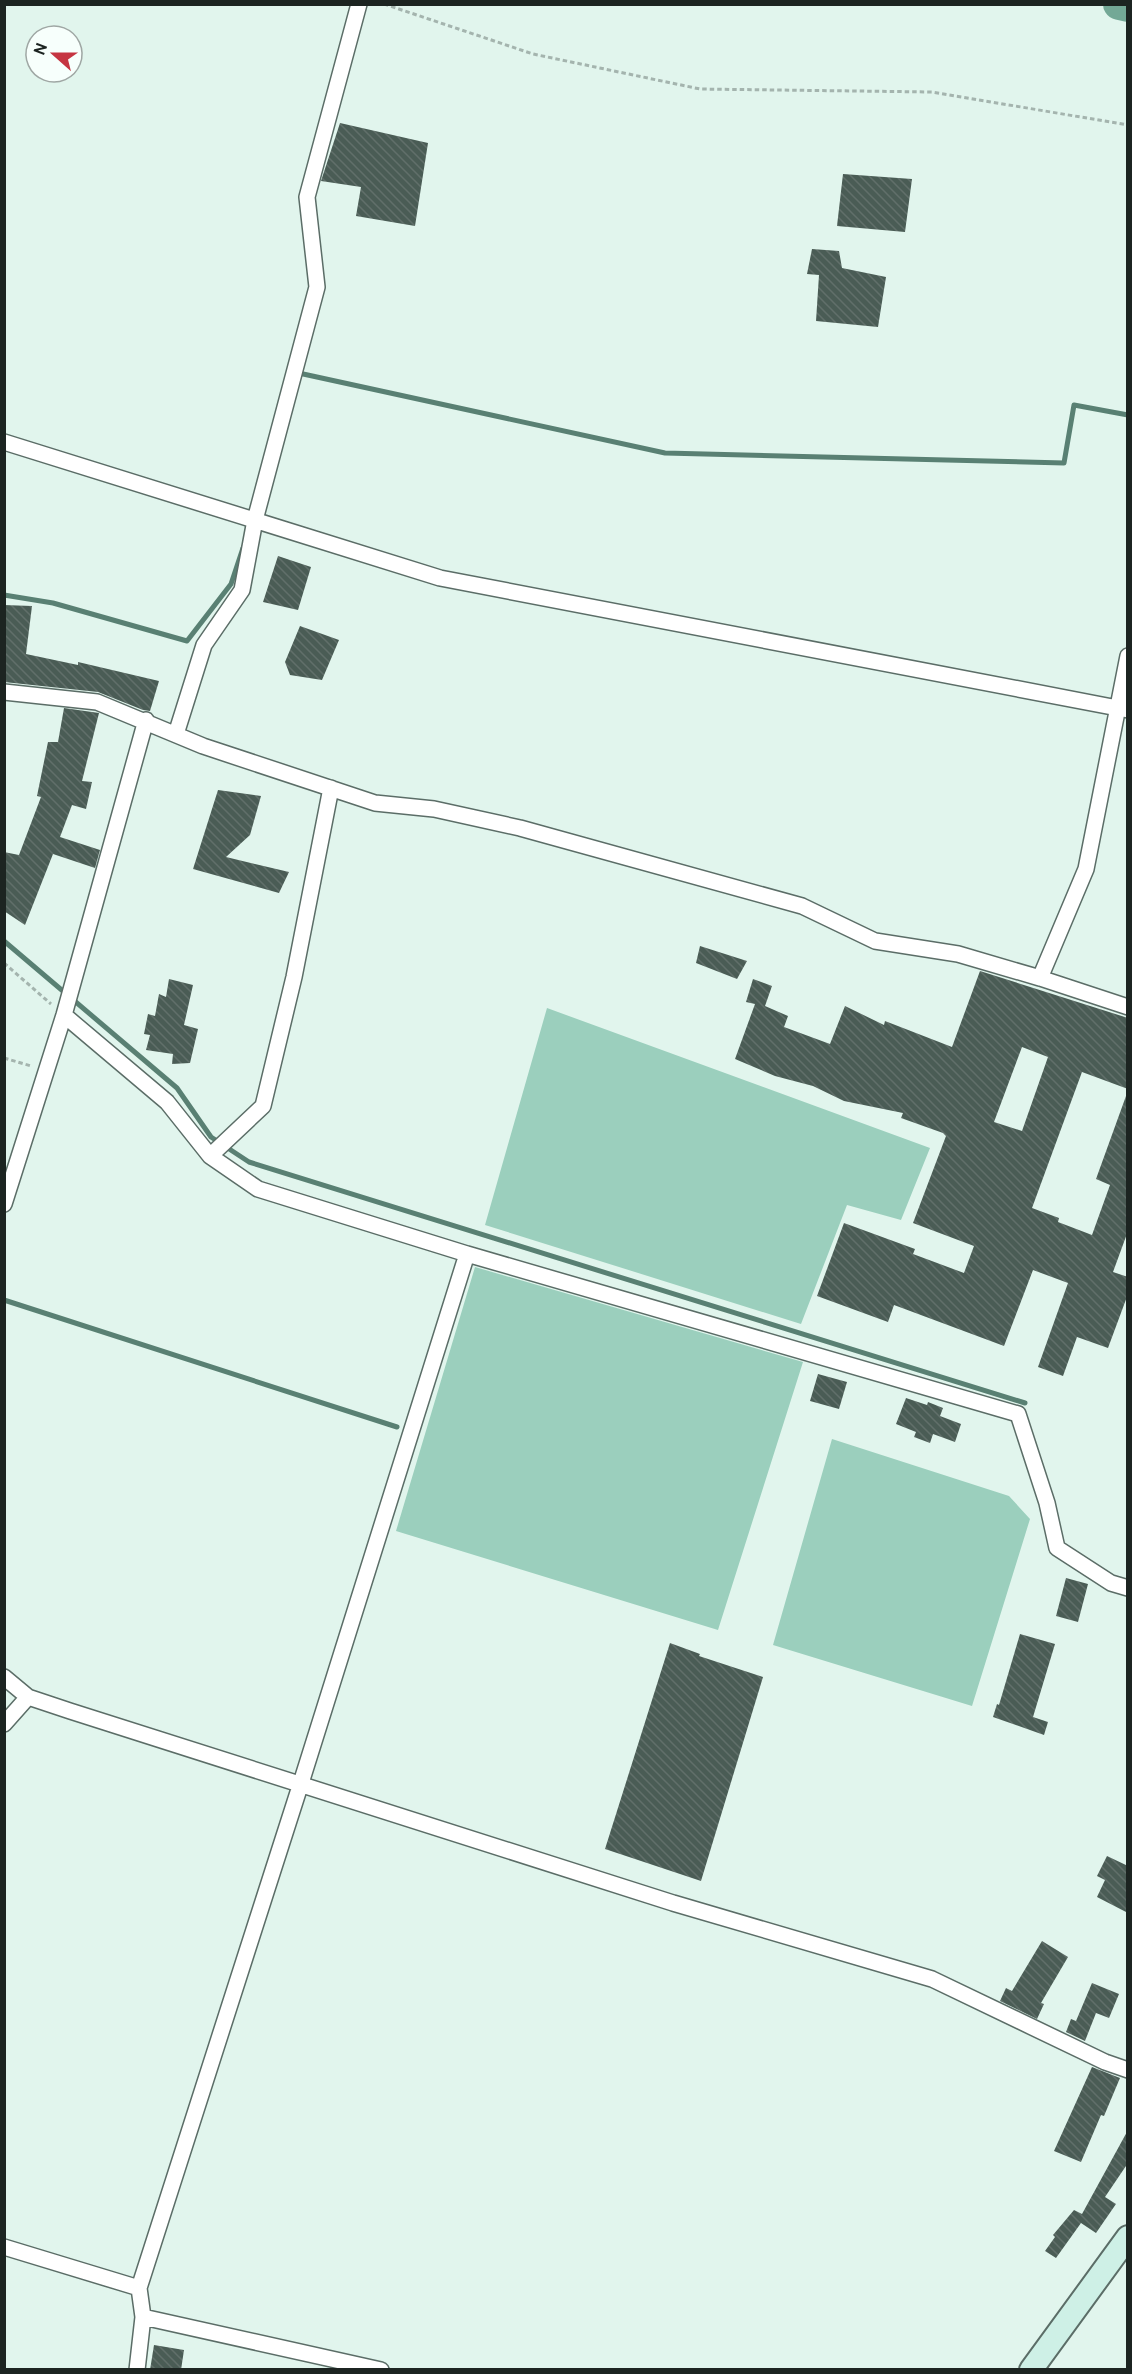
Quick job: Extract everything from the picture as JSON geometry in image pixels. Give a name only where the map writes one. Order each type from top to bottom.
[{"type":"main road","points":[[1031,2370],[1128,2237]]},
{"type":"street","points":[[176,734],[204,645],[242,590],[255,520],[317,287],[307,197],[359,4]]},
{"type":"street","points":[[4,442],[440,578],[1123,709]]},
{"type":"street","points":[[1040,978],[1086,869],[1123,709],[1128,656]]},
{"type":"street","points":[[4,692],[97,702],[146,720],[203,746],[375,803],[434,808],[520,828],[801,906],[875,941],[958,954],[1040,978],[1128,1008]]},
{"type":"street","points":[[4,1204],[64,1015],[146,720]]},
{"type":"street","points":[[210,1156],[263,1106],[294,977],[330,788]]},
{"type":"street","points":[[64,1015],[167,1102],[210,1156],[258,1189],[467,1254],[1018,1414],[1047,1503],[1057,1548],[1111,1582],[1128,1588]]},
{"type":"street","points":[[137,2370],[143,2317],[139,2288],[467,1254]]},
{"type":"street","points":[[4,1677],[28,1697],[673,1903],[932,1979],[1105,2062],[1128,2070]]},
{"type":"street","points":[[4,1724],[28,1697]]},
{"type":"street","points":[[4,2247],[139,2288]]},
{"type":"street","points":[[143,2317],[381,2370]]},
{"type":"path","points":[[384,4],[533,54],[700,89],[932,92],[1128,126]]},
{"type":"path","points":[[4,963],[64,1015]]},
{"type":"path","points":[[4,1058],[46,1071]]},
{"type":"green space","points":[[547,1008],[930,1148],[901,1220],[847,1205],[801,1324],[485,1225]]},
{"type":"green space","points":[[475,1267],[803,1362],[718,1630],[396,1531]]},
{"type":"green space","points":[[832,1439],[1009,1496],[1030,1519],[972,1706],[773,1645]]},
{"type":"building","points":[[340,123],[428,143],[415,226],[356,216],[361,187],[321,181]]},
{"type":"building","points":[[843,174],[912,179],[905,232],[837,226]]},
{"type":"building","points":[[812,249],[839,251],[842,268],[886,277],[878,327],[816,321],[819,275],[807,274]]},
{"type":"building","points":[[278,556],[311,567],[298,610],[263,602]]},
{"type":"building","points":[[4,605],[32,606],[26,654],[78,665],[78,662],[159,681],[150,711],[98,692],[4,682]]},
{"type":"building","points":[[300,626],[339,640],[322,680],[290,675],[285,662]]},
{"type":"building","points":[[64,708],[99,713],[82,781],[92,782],[86,809],[72,805],[60,837],[100,850],[95,868],[53,854],[25,925],[4,911],[4,852],[19,855],[41,797],[37,796],[48,742],[58,742]]},
{"type":"building","points":[[218,790],[261,796],[250,835],[226,857],[289,872],[279,893],[193,869]]},
{"type":"building","points":[[700,946],[747,961],[737,979],[696,963]]},
{"type":"building","points":[[980,971],[1128,1018],[1128,1089],[1082,1072],[1032,1208],[1059,1218],[1058,1222],[1092,1235],[1110,1185],[1096,1179],[1126,1096],[1128,1097],[1128,1231],[1113,1272],[1128,1277],[1128,1294],[1108,1348],[1077,1337],[1063,1376],[1038,1367],[1068,1283],[1033,1270],[1004,1346],[894,1305],[888,1322],[817,1296],[844,1223],[915,1249],[913,1254],[964,1273],[974,1246],[913,1223],[946,1136],[901,1118],[903,1113],[844,1101],[813,1086],[775,1076],[735,1059],[755,1004],[746,1002],[753,979],[772,986],[765,1006],[788,1016],[784,1027],[830,1044],[845,1006],[884,1025],[885,1021],[952,1047]],"holes":[[[1022,1047],[1048,1057],[1022,1131],[994,1122]]]},
{"type":"building","points":[[169,979],[193,985],[184,1025],[198,1029],[190,1063],[172,1064],[173,1054],[146,1050],[150,1035],[144,1034],[148,1014],[155,1016],[159,994],[166,997]]},
{"type":"building","points":[[818,1374],[847,1382],[839,1409],[810,1401]]},
{"type":"building","points":[[906,1398],[927,1405],[928,1402],[943,1408],[940,1416],[961,1424],[955,1442],[933,1434],[930,1443],[914,1437],[916,1432],[896,1424]]},
{"type":"building","points":[[1066,1578],[1088,1584],[1078,1622],[1056,1616]]},
{"type":"building","points":[[1020,1634],[1055,1644],[1033,1717],[1048,1722],[1044,1735],[993,1717],[997,1704],[999,1705]]},
{"type":"building","points":[[670,1643],[700,1654],[699,1656],[763,1677],[701,1881],[605,1849]]},
{"type":"building","points":[[1107,1856],[1128,1866],[1128,1913],[1097,1897],[1105,1880],[1097,1876]]},
{"type":"building","points":[[1042,1941],[1068,1957],[1041,2003],[1044,2004],[1037,2019],[1000,2001],[1006,1988],[1012,1991]]},
{"type":"building","points":[[1092,1983],[1119,1994],[1109,2018],[1096,2013],[1085,2041],[1066,2032],[1071,2019],[1076,2021]]},
{"type":"building","points":[[1092,2067],[1120,2078],[1081,2162],[1054,2151]]},
{"type":"building","points":[[1128,2130],[1128,2163],[1105,2197],[1116,2204],[1096,2233],[1081,2223],[1056,2258],[1045,2251],[1055,2237],[1053,2235],[1074,2210],[1082,2214]]},
{"type":"building","points":[[154,2345],[184,2350],[181,2370],[150,2370]]},
{"type":"waterway","points":[[1119,4],[1128,6]]},
{"type":"waterway","points":[[294,372],[665,453],[1064,463],[1074,405],[1128,415]]},
{"type":"waterway","points":[[4,595],[53,603],[187,641],[231,584],[243,548]]},
{"type":"waterway","points":[[4,941],[177,1088],[211,1137],[249,1162],[1025,1403]]},
{"type":"waterway","points":[[4,1300],[397,1427]]}]
